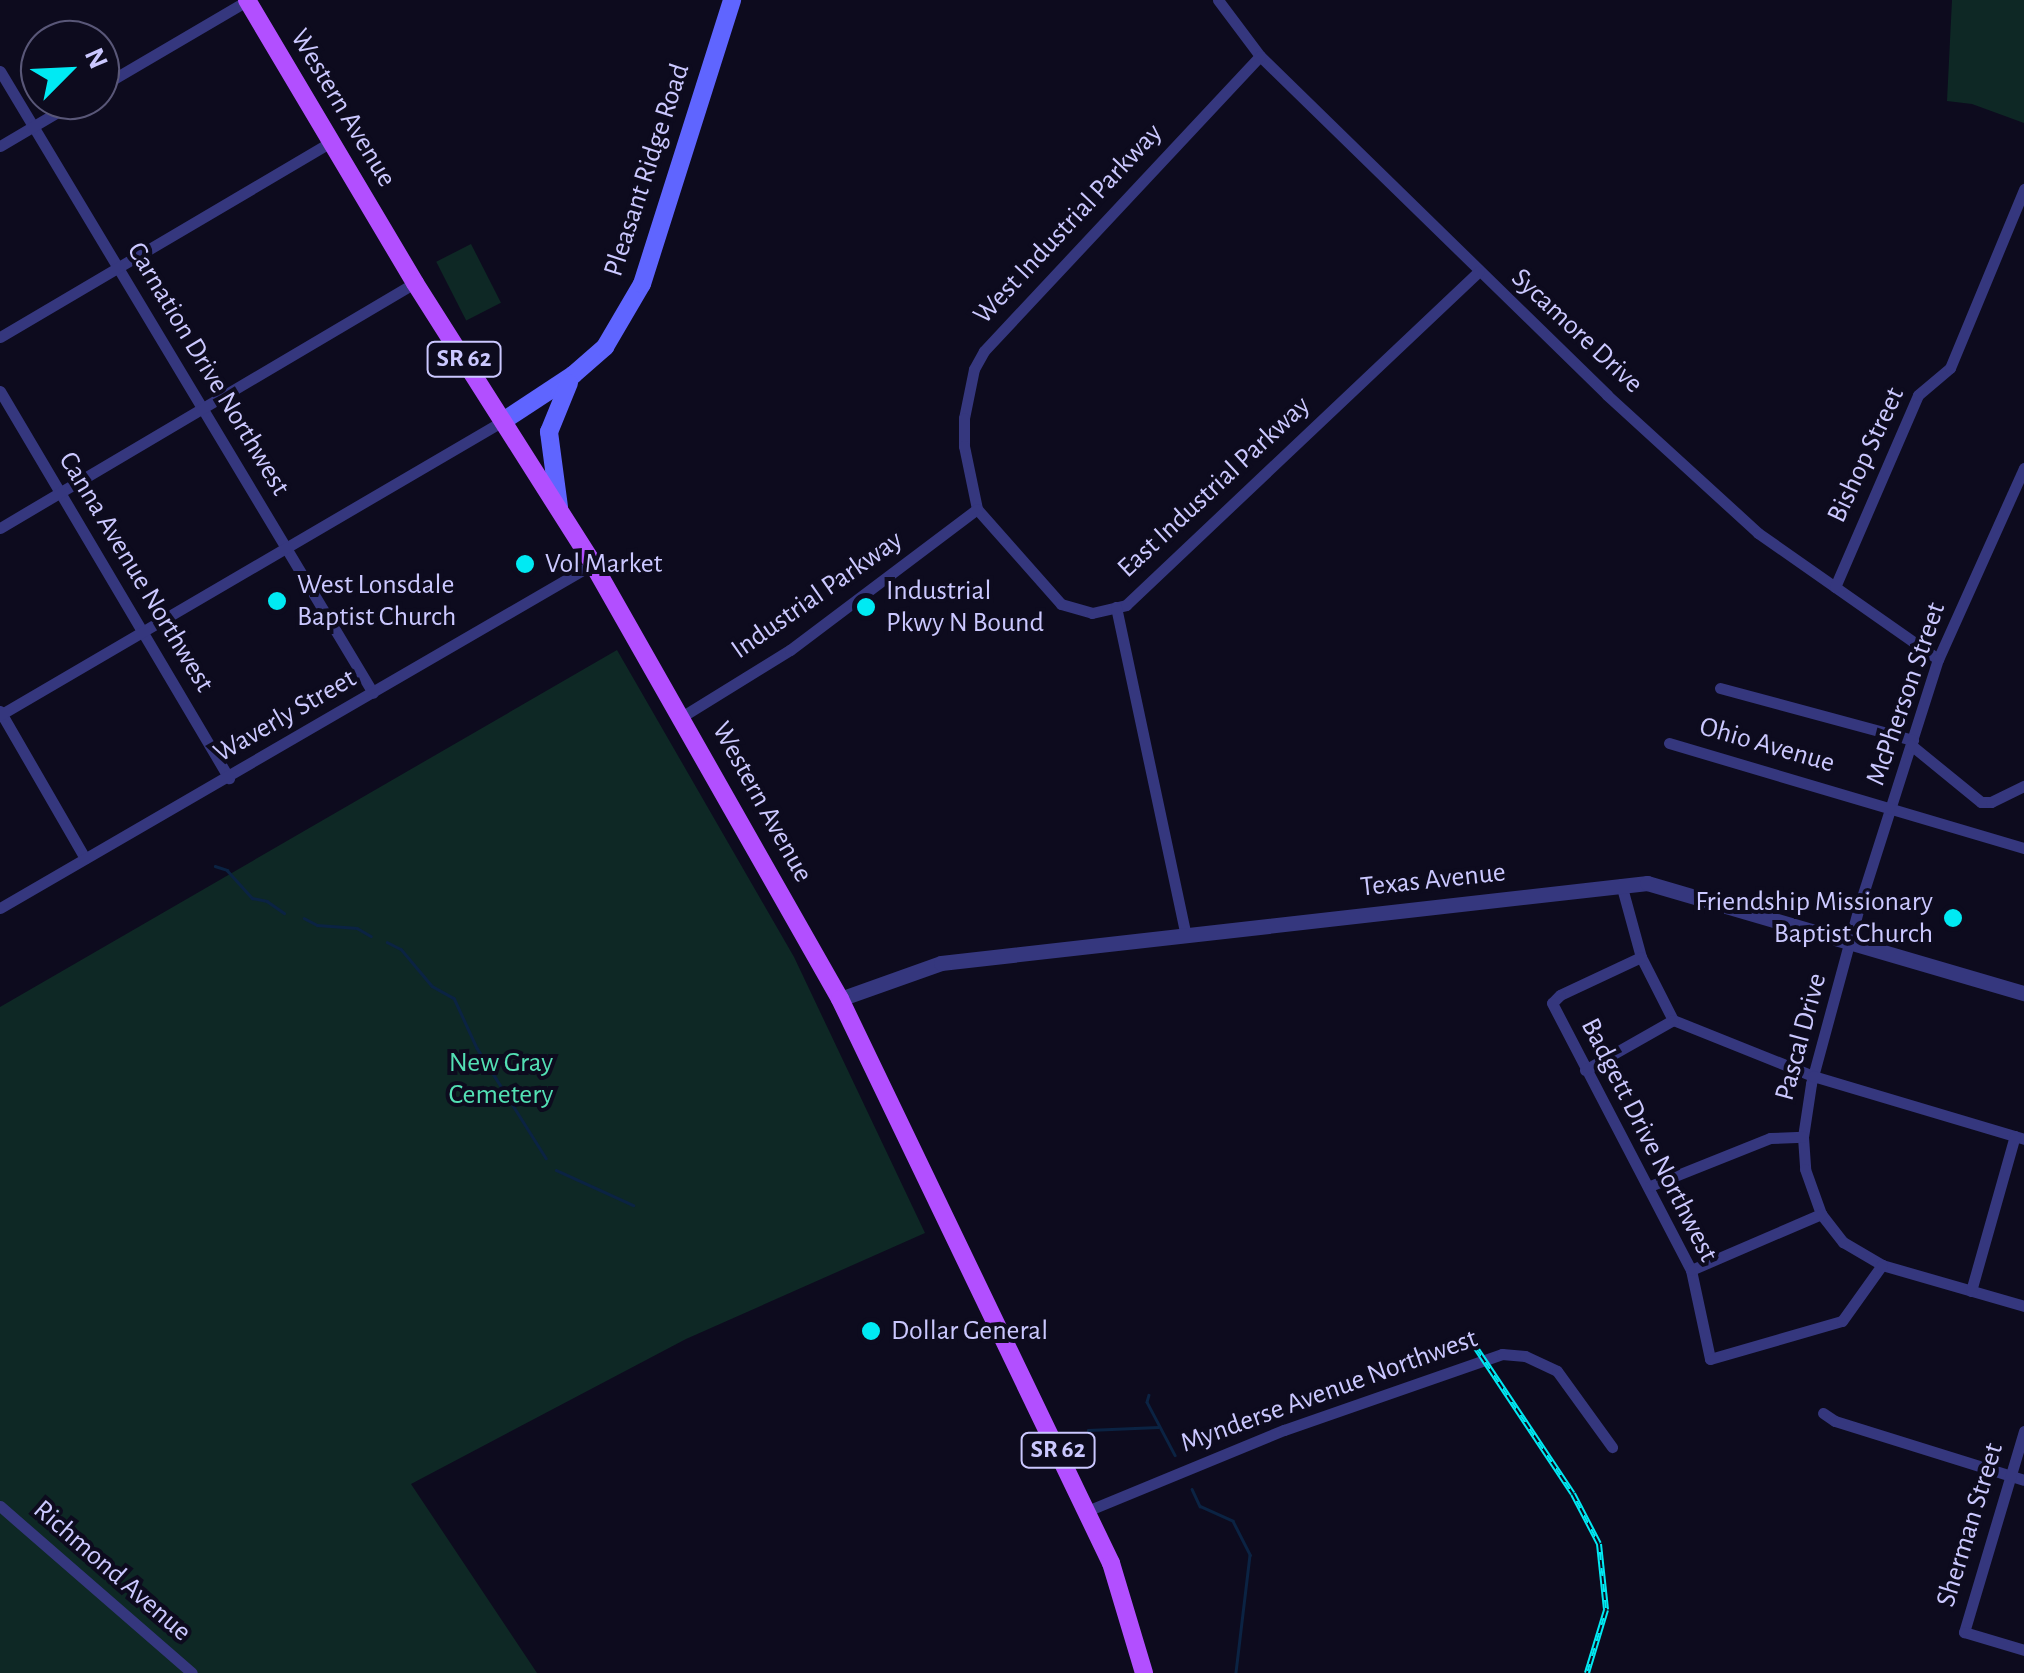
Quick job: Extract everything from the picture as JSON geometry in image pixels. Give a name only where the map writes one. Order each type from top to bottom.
[{"type":"main road","name":"Western Avenue","points":[[247,0],[415,283],[558,507],[683,716],[840,999],[1087,1512],[1125,1602],[1144,1673]]},
{"type":"main road","name":"Pleasant Ridge Road","points":[[504,421],[573,376],[605,347],[642,284],[732,0]]},
{"type":"main road","points":[[558,507],[549,432],[559,400],[573,376]]},
{"type":"street","points":[[120,75],[247,0]]},
{"type":"street","name":"Sycamore Drive","points":[[1218,0],[1260,56],[1478,272],[1758,533],[1938,659]]},
{"type":"street","name":"West Industrial Parkway","points":[[978,509],[964,446],[964,418],[974,369],[984,350],[1260,56]]},
{"type":"street","name":"Carnation Drive Northwest","points":[[0,71],[373,694]]},
{"type":"street","points":[[0,146],[43,120]]},
{"type":"street","points":[[0,337],[330,142]]},
{"type":"street","name":"Bishop Street","points":[[1835,587],[1918,395],[1950,368],[2024,189]]},
{"type":"street","name":"East Industrial Parkway","points":[[978,509],[1061,604],[1092,613],[1126,605],[1478,272]]},
{"type":"street","points":[[0,528],[415,283]]},
{"type":"street","name":"Canna Avenue Northwest","points":[[0,392],[229,778]]},
{"type":"street","points":[[85,858],[1,713],[288,551],[504,421]]},
{"type":"street","name":"McPherson Street","points":[[1853,942],[1859,907],[1938,659],[2024,468]]},
{"type":"street","name":"Industrial Parkway","points":[[683,716],[790,650],[978,509]]},
{"type":"street","name":"Waverly Street","points":[[0,908],[592,564]]},
{"type":"street","points":[[1116,607],[1185,933]]},
{"type":"street","points":[[1720,688],[1912,742],[1981,802],[1992,802],[2024,786]]},
{"type":"street","name":"Ohio Avenue","points":[[1668,743],[2024,848]]},
{"type":"street","points":[[1621,884],[1641,957],[1674,1020],[1813,1076],[2020,1137],[1971,1291]]},
{"type":"street","name":"Texas Avenue","points":[[840,999],[941,963],[1621,884],[1668,886],[2024,993]]},
{"type":"street","name":"Pascal Drive","points":[[1853,942],[1813,1076],[1803,1136],[1805,1169],[1821,1214],[1843,1242],[1882,1265],[2024,1306]]},
{"type":"street","name":"Badgett Drive Northwest","points":[[1641,957],[1560,995],[1552,1003],[1692,1270],[1710,1359],[1842,1321],[1882,1265]]},
{"type":"street","points":[[1585,1070],[1674,1020]]},
{"type":"street","points":[[1650,1186],[1770,1138],[1803,1136]]},
{"type":"street","points":[[1692,1270],[1821,1214]]},
{"type":"street","name":"Mynderse Avenue Northwest","points":[[1087,1512],[1284,1430],[1502,1354],[1525,1356],[1557,1371],[1612,1447]]},
{"type":"street","points":[[1823,1412],[1835,1421],[2024,1480]]},
{"type":"street","name":"Sherman Street","points":[[2024,1431],[1964,1632],[2024,1650]]},
{"type":"street","name":"Richmond Avenue","points":[[0,1506],[192,1673]]},
{"type":"green space","points":[[1952,0],[2024,0],[2024,123],[1972,104],[1947,101]]},
{"type":"green space","points":[[471,244],[501,303],[466,321],[436,262]]},
{"type":"green space","name":"New Gray Cemetery","points":[[617,650],[794,957],[925,1233],[686,1339],[411,1484],[537,1673],[0,1673],[0,1007]]},
{"type":"waterway","points":[[215,866],[227,870],[252,898],[267,901],[284,913]]},
{"type":"waterway","points":[[304,918],[317,925],[357,928],[371,936]]},
{"type":"waterway","points":[[387,942],[401,949],[432,986],[454,998],[477,1048],[546,1158]]},
{"type":"waterway","points":[[556,1170],[633,1205]]},
{"type":"waterway","points":[[1149,1395],[1147,1402],[1175,1455]]},
{"type":"waterway","points":[[1088,1430],[1158,1427]]},
{"type":"waterway","points":[[1192,1489],[1200,1506],[1233,1521],[1250,1555],[1236,1673]]},
{"type":"railway","points":[[1472,1342],[1573,1494],[1599,1544],[1606,1610],[1587,1673]]},
{"type":"place","name":"Vol Market","points":[[525,564]]},
{"type":"place","name":"West Lonsdale Baptist Church","points":[[277,601]]},
{"type":"place","name":"Industrial Pkwy N Bound","points":[[866,607]]},
{"type":"place","name":"Friendship Missionary Baptist Church","points":[[1953,918]]},
{"type":"place","name":"Dollar General","points":[[871,1331]]}]
